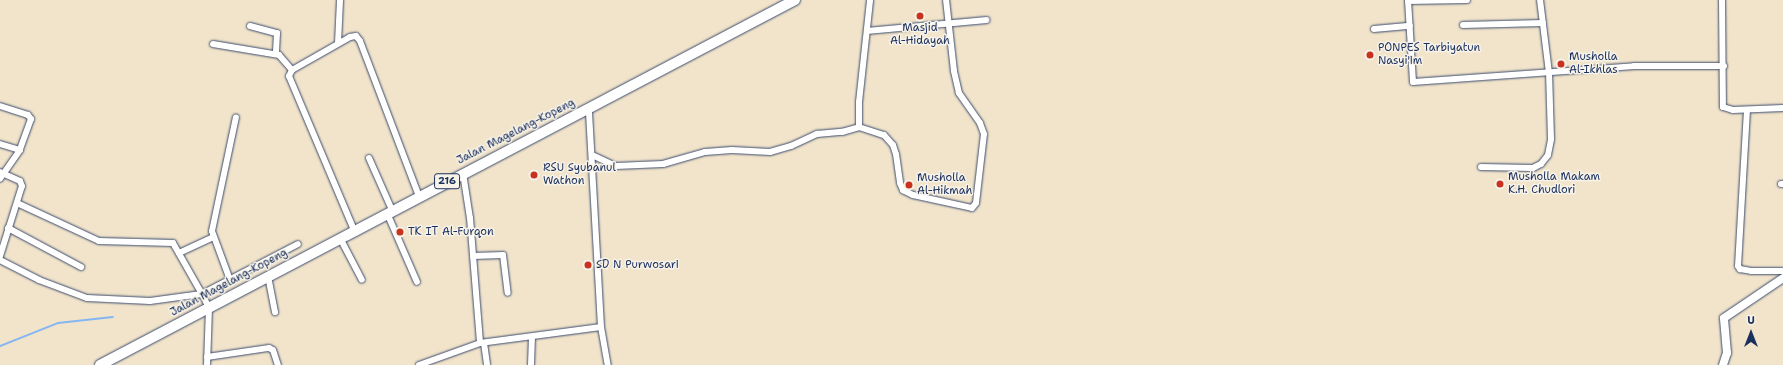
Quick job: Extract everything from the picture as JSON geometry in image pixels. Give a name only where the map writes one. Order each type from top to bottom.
[{"type":"main road","name":"Jalan Magelang-Kopeng","points":[[104,364],[390,211],[590,109],[795,0]]},
{"type":"street","points":[[338,44],[340,0]]},
{"type":"street","points":[[859,127],[870,0]]},
{"type":"street","points":[[592,155],[616,166],[663,164],[705,152],[770,152],[791,146],[817,134],[842,132],[859,127],[884,135],[892,145],[896,154],[900,183],[903,190],[913,194],[974,207],[984,134],[980,123],[959,93],[954,71],[946,0]]},
{"type":"street","points":[[1467,0],[1408,1],[1413,82],[1655,65],[1724,66]]},
{"type":"street","points":[[1481,167],[1533,168],[1545,161],[1551,139],[1549,73],[1540,0]]},
{"type":"street","points":[[1722,0],[1724,66],[1723,107],[1733,110],[1783,108]]},
{"type":"street","points":[[867,31],[986,20]]},
{"type":"street","points":[[1463,25],[1543,23]]},
{"type":"street","points":[[250,26],[277,33],[276,54]]},
{"type":"street","points":[[1374,29],[1410,26]]},
{"type":"street","points":[[354,230],[289,81],[292,70],[353,36],[360,41],[419,196]]},
{"type":"street","points":[[213,44],[276,54],[284,57],[292,70]]},
{"type":"street","points":[[0,106],[28,115],[31,119],[20,150],[1,175],[21,183],[17,203],[0,256]]},
{"type":"street","points":[[590,109],[601,327],[608,365]]},
{"type":"street","points":[[1747,110],[1738,266],[1740,269],[1752,271],[1783,271]]},
{"type":"street","points":[[230,280],[213,236],[212,224],[236,117]]},
{"type":"street","points":[[0,144],[20,150]]},
{"type":"street","points":[[369,158],[417,282]]},
{"type":"street","points":[[463,173],[482,343],[487,365]]},
{"type":"street","points":[[17,203],[99,241],[169,242],[179,253],[209,308],[207,365]]},
{"type":"street","points":[[8,228],[81,266]]},
{"type":"street","points":[[179,253],[213,236]]},
{"type":"street","points":[[340,238],[362,280]]},
{"type":"street","points":[[0,260],[38,280],[87,298],[156,301],[202,294],[298,244]]},
{"type":"street","points":[[473,256],[503,255],[508,293]]},
{"type":"street","points":[[268,276],[275,312]]},
{"type":"street","points":[[1723,365],[1727,353],[1724,318],[1783,278]]},
{"type":"street","points":[[419,365],[482,343],[532,338],[601,327]]},
{"type":"street","points":[[531,365],[532,338]]},
{"type":"street","points":[[207,357],[269,348],[273,350],[278,365]]},
{"type":"waterway","points":[[0,346],[58,323],[113,317]]},
{"type":"place","name":"Masjid Al-Hidayah","points":[[920,16]]},
{"type":"place","name":"PONPES Tarbiyatun Nasyi'im","points":[[1370,55]]},
{"type":"place","name":"Musholla Al-Ikhlas","points":[[1561,64]]},
{"type":"place","name":"RSU Syubanul Wathon","points":[[534,175]]},
{"type":"place","name":"Musholla Makam K.H. Chudlori","points":[[1500,184]]},
{"type":"place","name":"Musholla Al-Hikmah","points":[[909,185]]},
{"type":"place","name":"TK IT Al-Furqon","points":[[400,232]]},
{"type":"place","name":"SD N Purwosari","points":[[588,265]]}]
